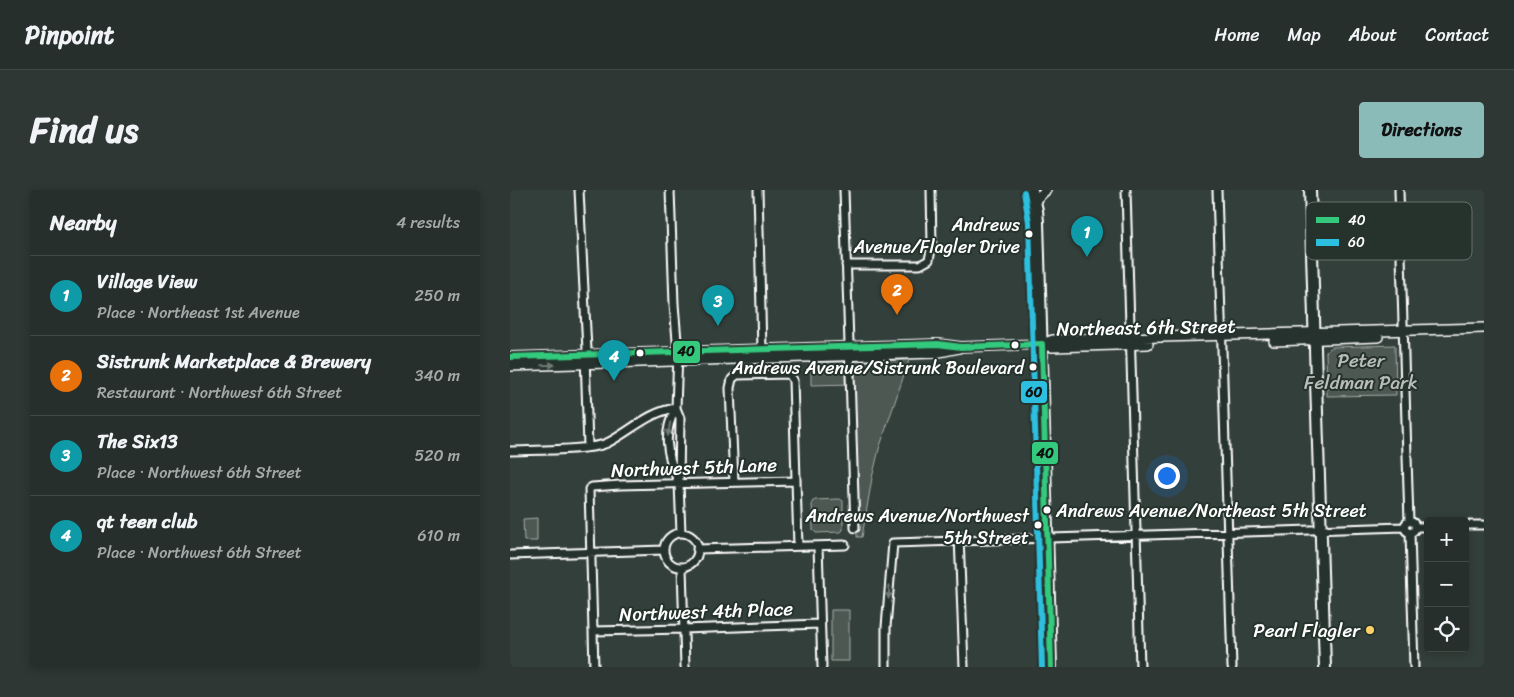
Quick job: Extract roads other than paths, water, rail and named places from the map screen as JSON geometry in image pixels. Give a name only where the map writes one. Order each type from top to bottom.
[{"type":"main road","points":[[1038,196],[1051,667]]},
{"type":"main road","points":[[1312,260],[1325,667]]},
{"type":"street","points":[[579,190],[587,350],[585,360],[588,447]]},
{"type":"street","points":[[670,190],[676,408],[680,418],[679,483],[681,533]]},
{"type":"street","points":[[758,190],[762,350]]},
{"type":"street","points":[[844,190],[855,528]]},
{"type":"street","points":[[846,266],[920,265],[929,260],[932,245],[930,190]]},
{"type":"street","points":[[1126,190],[1140,667]]},
{"type":"street","points":[[1217,190],[1232,667]]},
{"type":"street","points":[[1401,260],[1414,667]]},
{"type":"street","name":"Northeast 6th Street","points":[[1404,334],[1484,328]]},
{"type":"street","name":"Northeast 6th Street","points":[[849,351],[943,344],[961,347],[1042,344],[1053,340],[1130,342],[1314,336],[1484,334]]},
{"type":"street","points":[[510,366],[762,350],[849,351]]},
{"type":"street","points":[[675,355],[849,351]]},
{"type":"street","points":[[510,358],[585,360]]},
{"type":"street","points":[[734,482],[730,388],[732,379],[737,375],[789,374],[793,380],[798,546]]},
{"type":"street","points":[[510,451],[588,447],[606,444],[647,417],[676,408]]},
{"type":"street","points":[[676,408],[671,417],[667,439],[670,460],[679,483]]},
{"type":"street","name":"Northwest 5th Lane","points":[[591,552],[589,489],[592,487],[796,480]]},
{"type":"street","points":[[1469,526],[1484,525]]},
{"type":"street","points":[[886,667],[886,627],[893,543],[960,538],[1048,538],[1424,527]]},
{"type":"street","points":[[681,533],[690,536],[694,540],[697,549],[695,559],[687,565],[673,565],[666,559],[664,545],[670,536],[681,533]]},
{"type":"street","points":[[960,538],[964,667]]},
{"type":"street","points":[[697,549],[846,545]]},
{"type":"street","points":[[818,546],[822,667]]},
{"type":"street","points":[[510,555],[664,550]]},
{"type":"street","points":[[591,552],[594,667]]},
{"type":"street","points":[[682,566],[685,667]]},
{"type":"street","name":"Northwest 4th Place","points":[[593,631],[820,624]]},
{"type":"place","name":"Andrews Avenue/Flagler Drive","points":[[1029,234]]},
{"type":"place","name":"Village View","points":[[1087,257]]},
{"type":"place","name":"Sistrunk Marketplace & Brewery","points":[[897,315]]},
{"type":"place","name":"The Six13","points":[[718,326]]},
{"type":"place","name":"Andrews Avenue/Sistrunk Boulevard","points":[[1033,367]]},
{"type":"place","name":"qt teen club","points":[[614,381]]},
{"type":"place","name":"Andrews Avenue/Northeast 5th Street","points":[[1047,510]]},
{"type":"place","name":"Andrews Avenue/Northwest 5th Street","points":[[1038,525]]},
{"type":"place","name":"Pearl Flagler","points":[[1370,630]]},
{"type":"park label","name":"Peter Feldman Park","points":[[1361,371]]}]
